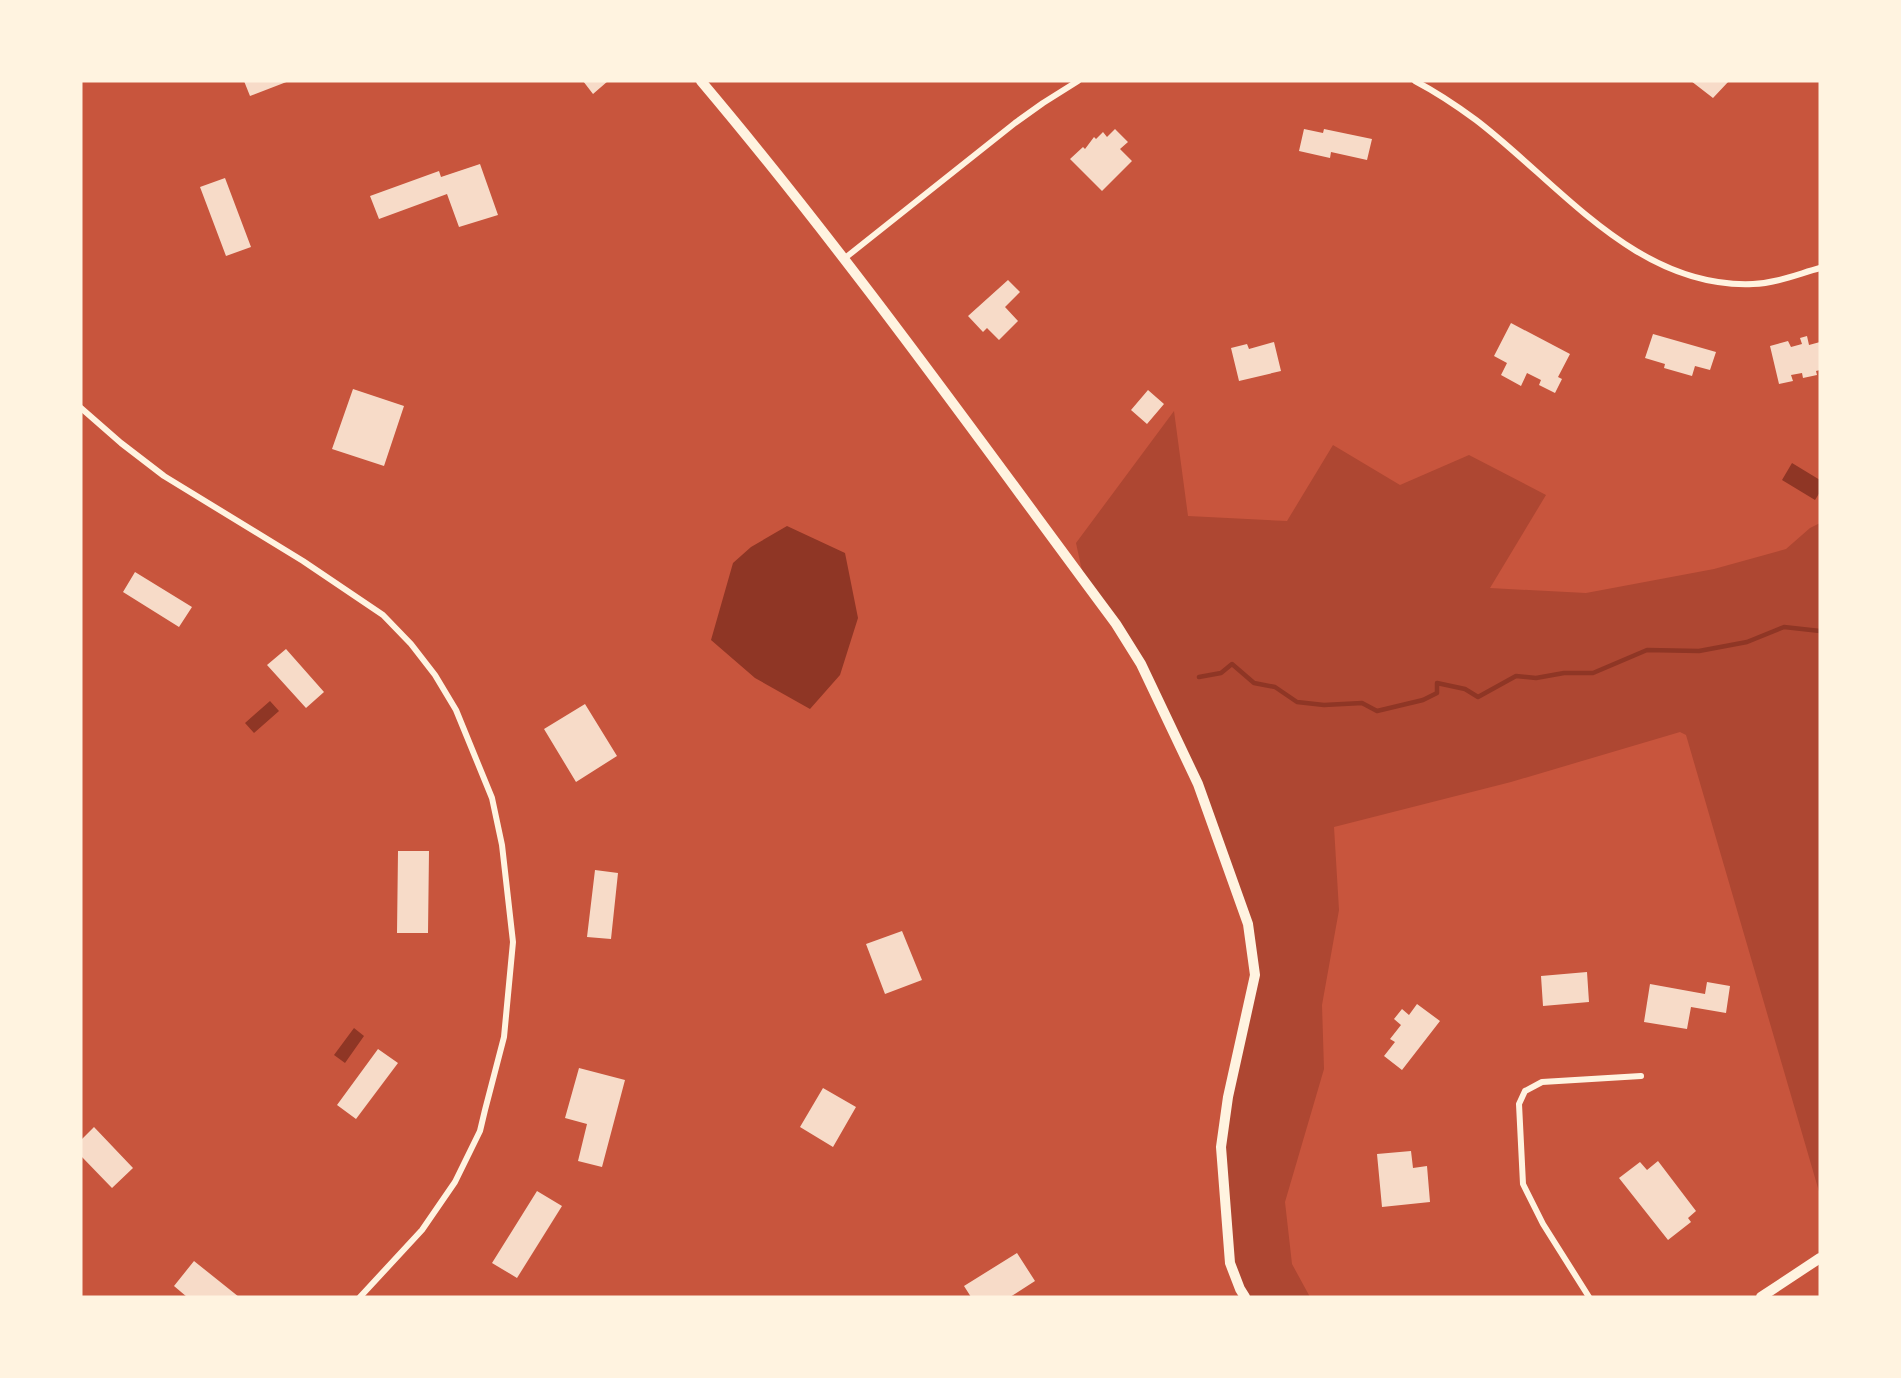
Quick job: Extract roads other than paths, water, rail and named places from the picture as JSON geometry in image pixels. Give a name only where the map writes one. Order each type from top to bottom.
[{"type":"main road","points":[[701,81],[761,151],[845,258],[1116,624],[1141,664],[1198,784],[1248,924],[1255,975],[1228,1096],[1221,1147],[1230,1263],[1245,1297]]},
{"type":"main road","points":[[1761,1297],[1820,1258]]},
{"type":"street","points":[[845,258],[1015,123],[1078,81]]},
{"type":"street","points":[[1414,81],[1477,121],[1608,232],[1633,250],[1662,265],[1715,281],[1752,284],[1774,282],[1820,268]]},
{"type":"street","points":[[81,408],[164,476],[303,561],[383,615],[411,644],[435,675],[456,710],[492,798],[502,845],[513,942],[504,1037],[480,1131],[455,1182],[422,1230],[360,1297]]},
{"type":"street","points":[[1589,1297],[1543,1224],[1523,1184],[1519,1104],[1525,1091],[1542,1082],[1641,1076]]},
{"type":"waterway","points":[[1199,677],[1221,673],[1232,664],[1254,683],[1275,687],[1297,702],[1324,705],[1362,703],[1377,711],[1423,700],[1437,693],[1437,683],[1465,689],[1478,697],[1516,676],[1536,678],[1564,673],[1593,673],[1647,650],[1699,651],[1747,642],[1784,627],[1820,631]]}]
